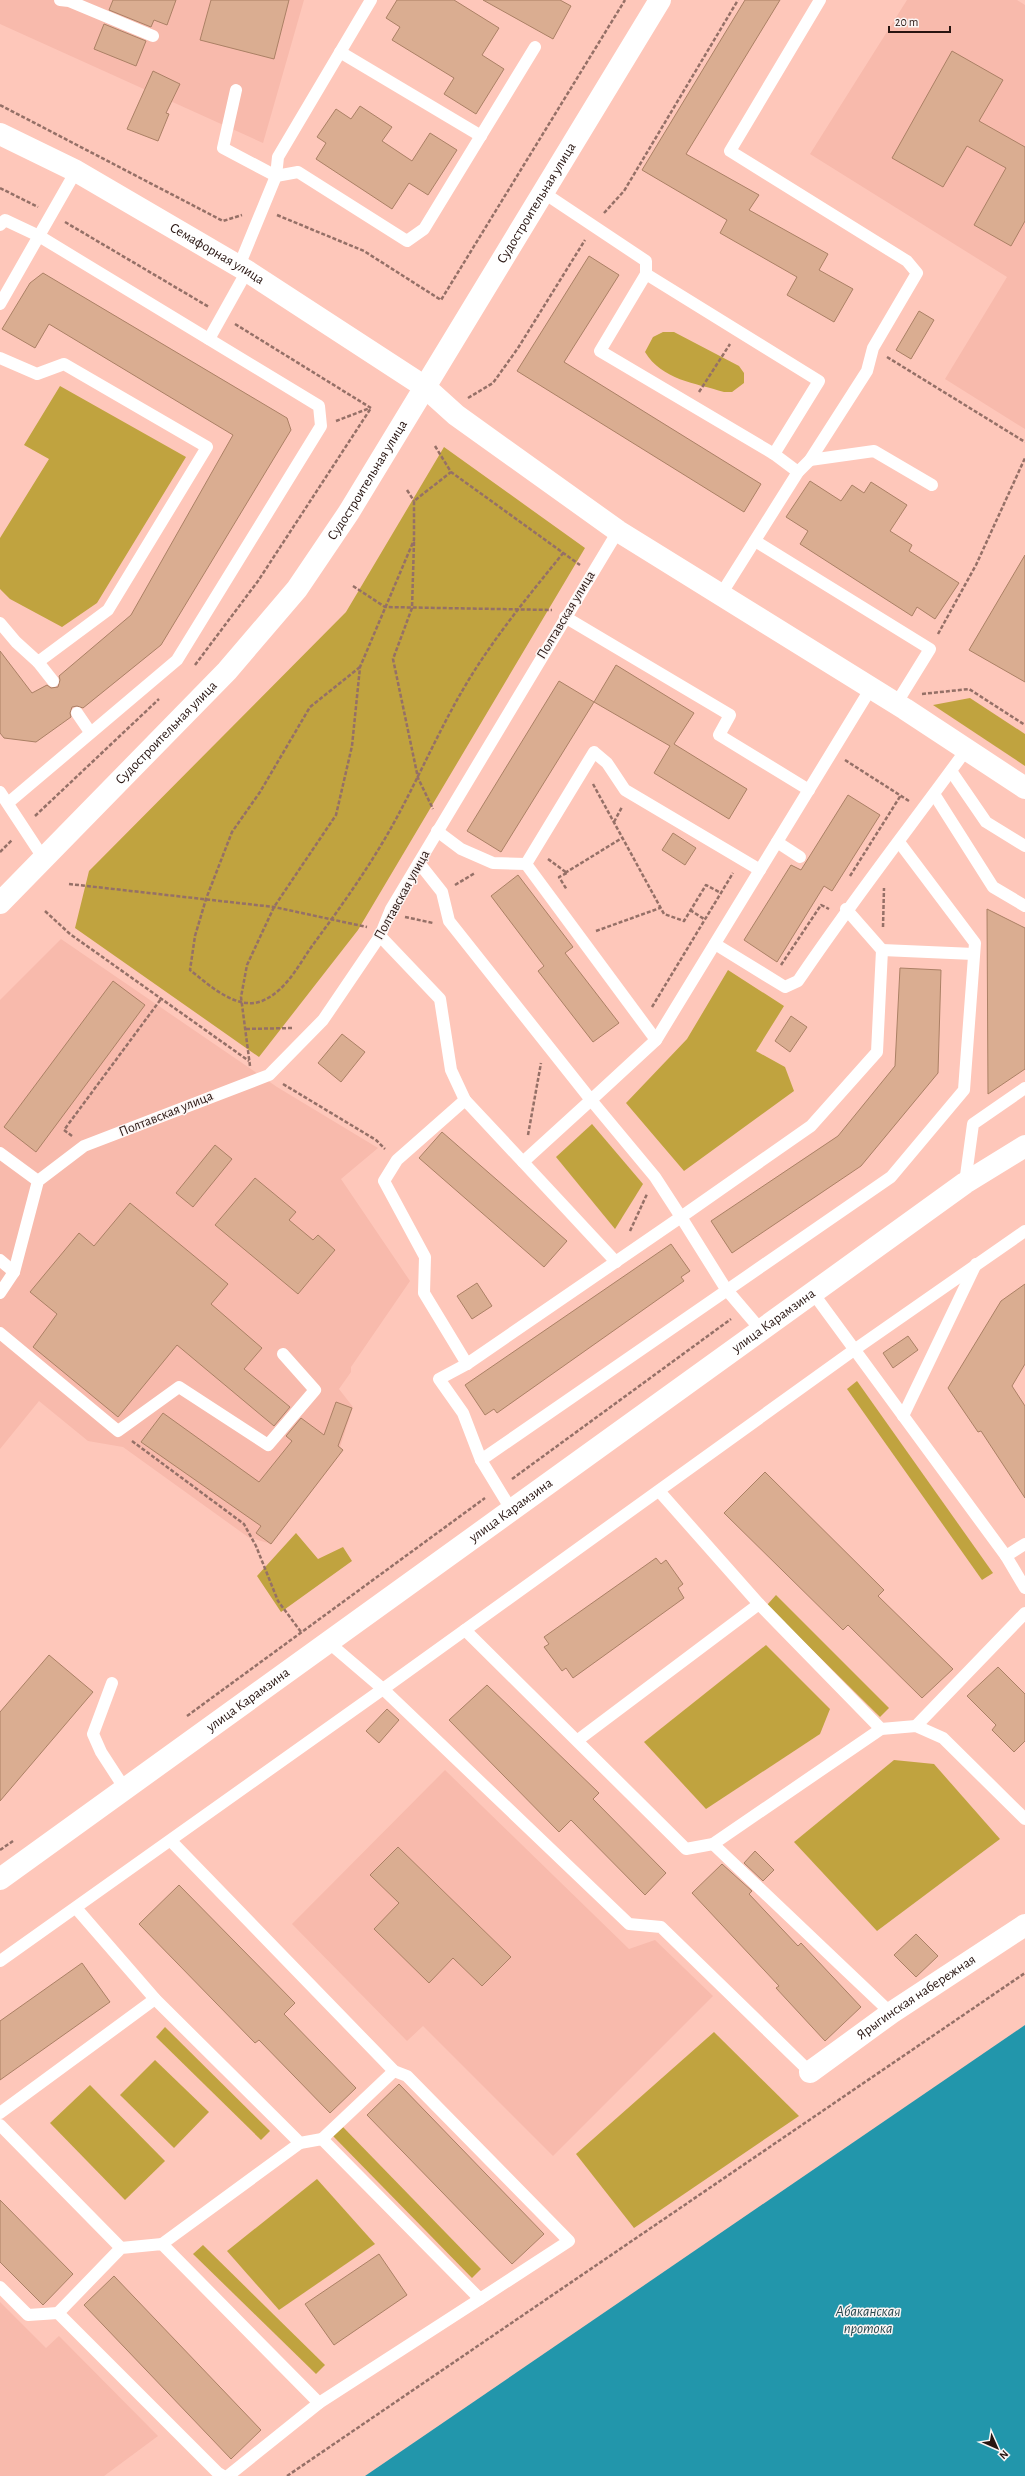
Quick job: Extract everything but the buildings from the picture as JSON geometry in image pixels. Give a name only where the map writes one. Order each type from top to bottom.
[{"type":"street","name":"Судостроительная улица","points":[[1,900],[44,859],[227,671],[297,589],[349,512],[660,0]]},
{"type":"street","name":"Семафорная улица","points":[[0,134],[76,171],[243,268],[425,387],[456,415],[618,530],[720,596],[871,688],[905,699],[966,750],[1025,788]]},
{"type":"street","name":"улица Карамзина","points":[[0,1879],[965,1183],[1025,1146]]},
{"type":"street","name":"Ярыгинская набережная","points":[[810,2072],[892,2013],[1025,1925]]},
{"type":"lane","points":[[60,0],[69,1],[153,36]]},
{"type":"lane","points":[[208,339],[243,268],[276,176],[278,157],[371,0]]},
{"type":"lane","points":[[720,596],[798,472],[810,460],[867,371],[873,348],[917,273],[907,261],[730,151],[820,0]]},
{"type":"lane","points":[[236,90],[223,148],[276,176],[298,172],[408,241],[424,229],[535,47]]},
{"type":"lane","points":[[340,52],[481,136]]},
{"type":"lane","points":[[0,304],[76,171]]},
{"type":"lane","points":[[544,193],[646,260],[646,274],[600,351],[774,454],[798,472]]},
{"type":"lane","points":[[0,225],[5,220],[39,236],[319,406],[320,426],[177,660],[90,732],[8,803]]},
{"type":"lane","points":[[646,274],[819,381],[774,454]]},
{"type":"lane","points":[[0,358],[36,374],[64,364],[207,447],[108,610],[38,662]]},
{"type":"lane","points":[[810,460],[874,451],[932,485]]},
{"type":"lane","name":"Полтавская улица","points":[[38,1181],[84,1146],[251,1080],[269,1075],[323,1020],[380,936],[391,909],[618,530]]},
{"type":"lane","points":[[755,541],[930,649],[905,699]]},
{"type":"lane","points":[[566,615],[730,715],[719,735],[809,790]]},
{"type":"lane","points":[[0,623],[16,642],[38,662],[52,681]]},
{"type":"lane","points":[[522,1162],[656,1040],[871,688]]},
{"type":"lane","points":[[77,713],[90,732]]},
{"type":"lane","points":[[715,944],[786,987],[798,981],[846,909],[885,861],[966,750]]},
{"type":"lane","points":[[526,864],[594,752],[607,763],[624,790],[760,870]]},
{"type":"lane","points":[[951,770],[986,822],[1025,846]]},
{"type":"lane","points":[[0,792],[44,859]]},
{"type":"lane","points":[[934,794],[993,886],[1025,906]]},
{"type":"lane","points":[[437,831],[461,849],[493,863],[526,864]]},
{"type":"lane","points":[[777,842],[800,857]]},
{"type":"lane","points":[[481,1460],[726,1289],[891,1177],[964,1090],[975,943],[899,842]]},
{"type":"lane","points":[[419,863],[442,892],[449,922],[591,1100],[655,1177],[726,1289],[761,1330]]},
{"type":"lane","points":[[526,864],[656,1040]]},
{"type":"lane","points":[[512,1511],[481,1460],[463,1413],[439,1379],[467,1364],[811,1126],[877,1052],[882,950],[846,909]]},
{"type":"lane","points":[[380,936],[440,1000],[451,1070],[465,1100],[616,1262]]},
{"type":"lane","points":[[882,950],[974,954]]},
{"type":"lane","points":[[965,1183],[973,1124],[1025,1088]]},
{"type":"lane","points":[[465,1100],[397,1160],[384,1181],[425,1258],[424,1293],[467,1364]]},
{"type":"lane","points":[[0,1152],[38,1181],[14,1272],[0,1293]]},
{"type":"lane","points":[[0,1961],[171,1841],[854,1350],[1025,1231]]},
{"type":"lane","points":[[0,1260],[14,1272]]},
{"type":"lane","points":[[903,1416],[976,1264]]},
{"type":"lane","points":[[813,1293],[1006,1556],[1025,1588]]},
{"type":"lane","points":[[0,1333],[118,1431],[179,1387],[268,1446],[315,1390],[283,1354]]},
{"type":"lane","points":[[659,1491],[759,1604],[881,1728]]},
{"type":"lane","points":[[1006,1556],[1025,1544]]},
{"type":"lane","points":[[578,1740],[759,1604]]},
{"type":"lane","points":[[916,1726],[1025,1613]]},
{"type":"lane","points":[[465,1630],[578,1740],[686,1849],[713,1844],[881,1728],[916,1726],[943,1738],[1025,1818]]},
{"type":"lane","points":[[328,1642],[383,1689],[629,1924],[661,1927],[810,2072]]},
{"type":"lane","points":[[112,1683],[93,1734],[100,1752],[125,1789]]},
{"type":"lane","points":[[171,1841],[394,2071],[407,2076],[569,2242],[319,2402],[228,2476]]},
{"type":"lane","points":[[713,1844],[892,2013]]},
{"type":"lane","points":[[76,1908],[155,1999],[300,2143]]},
{"type":"lane","points":[[0,2113],[155,1999]]},
{"type":"lane","points":[[0,2288],[28,2315],[58,2313],[121,2248],[162,2244],[300,2143],[322,2139],[394,2071]]},
{"type":"lane","points":[[0,2125],[121,2248]]},
{"type":"lane","points":[[322,2139],[480,2299]]},
{"type":"lane","points":[[162,2244],[319,2402]]},
{"type":"lane","points":[[58,2313],[218,2474],[223,2476]]},
{"type":"path","points":[[0,105],[223,221],[263,209],[364,251],[441,300],[625,0]]},
{"type":"path","points":[[468,398],[493,383],[518,348],[594,226],[624,191],[738,0]]},
{"type":"path","points":[[0,188],[52,214]]},
{"type":"path","points":[[691,405],[738,332]]},
{"type":"path","points":[[873,348],[1025,442]]},
{"type":"path","points":[[320,426],[371,408]]},
{"type":"path","points":[[435,446],[451,472],[564,552],[591,573]]},
{"type":"path","points":[[930,649],[976,565],[1025,458]]},
{"type":"path","points":[[414,501],[451,472]]},
{"type":"path","points":[[407,490],[414,501],[412,608],[393,659],[418,778],[433,809],[437,831]]},
{"type":"path","points":[[251,1080],[243,1001],[241,997],[247,965],[274,907],[336,815],[352,746],[360,667],[414,540]]},
{"type":"path","points":[[360,667],[310,707],[260,792],[232,832],[206,899],[195,936],[190,970],[220,993],[243,1001],[260,1001],[280,991],[332,919],[390,830],[418,778],[451,710],[519,608],[564,552]]},
{"type":"path","points":[[353,586],[385,607],[519,608],[566,615]]},
{"type":"path","points":[[905,699],[969,689],[1025,725]]},
{"type":"path","points":[[832,752],[901,795],[908,800],[919,813]]},
{"type":"path","points":[[585,768],[664,914],[684,920],[706,885],[721,893]]},
{"type":"path","points":[[848,879],[901,795]]},
{"type":"path","points":[[542,885],[566,873],[622,838]]},
{"type":"path","points":[[535,848],[566,873]]},
{"type":"path","points":[[643,1022],[741,858]]},
{"type":"path","points":[[882,950],[885,861]]},
{"type":"path","points":[[442,892],[493,863]]},
{"type":"path","points":[[69,884],[274,907],[365,926],[380,936]]},
{"type":"path","points":[[772,978],[821,905],[829,909],[833,903]]},
{"type":"path","points":[[582,939],[595,932],[660,908]]},
{"type":"path","points":[[690,910],[704,919]]},
{"type":"path","points":[[46,911],[70,934],[161,999],[269,1075],[376,1140],[397,1160]]},
{"type":"path","points":[[402,917],[438,924]]},
{"type":"path","points":[[84,1146],[64,1130],[161,999]]},
{"type":"path","points":[[246,1029],[291,1028],[312,1031]]},
{"type":"path","points":[[522,1162],[545,1043]]},
{"type":"path","points":[[616,1262],[655,1177]]},
{"type":"path","points":[[181,1720],[744,1310]]},
{"type":"path","points":[[118,1431],[244,1524],[256,1546],[278,1601],[301,1632]]},
{"type":"path","points":[[0,1850],[19,1837]]},
{"type":"path","points":[[287,2476],[1025,1973]]},
{"type":"shaded area","points":[[0,0],[304,0],[263,143],[0,24]]},
{"type":"shaded area","points":[[907,0],[1017,0],[1025,5],[1025,429],[945,379],[1007,277],[810,154]]},
{"type":"shaded area","points":[[663,332],[674,332],[739,366],[744,373],[744,383],[732,392],[724,392],[691,383],[670,375],[660,369],[645,352],[653,337]]},
{"type":"shaded area","points":[[60,386],[186,457],[97,603],[62,627],[10,599],[0,589],[0,538],[49,459],[24,445]]},
{"type":"shaded area","points":[[444,447],[585,548],[358,930],[259,1057],[75,928],[89,871],[346,612]]},
{"type":"shaded area","points":[[970,698],[1025,734],[1025,766],[933,705]]},
{"type":"shaded area","points":[[61,939],[277,1087],[378,1148],[341,1179],[410,1281],[351,1367],[351,1372],[339,1389],[353,1407],[340,1447],[343,1450],[271,1544],[248,1537],[123,1447],[88,1441],[39,1401],[0,1449],[0,1000]]},
{"type":"shaded area","points":[[728,970],[784,1006],[756,1051],[785,1067],[794,1091],[684,1171],[626,1103],[687,1039]]},
{"type":"shaded area","points":[[592,1124],[643,1184],[615,1229],[556,1157]]},
{"type":"shaded area","points":[[857,1381],[993,1573],[982,1580],[847,1389]]},
{"type":"shaded area","points":[[296,1533],[318,1559],[343,1547],[352,1561],[281,1612],[257,1576]]},
{"type":"shaded area","points":[[776,1595],[889,1708],[880,1717],[767,1605]]},
{"type":"shaded area","points":[[766,1645],[830,1709],[820,1734],[706,1809],[644,1742]]},
{"type":"shaded area","points":[[894,1760],[934,1764],[1000,1839],[877,1931],[794,1842]]},
{"type":"shaded area","points":[[445,1770],[629,1949],[655,1940],[713,1996],[553,2156],[423,2026],[407,2041],[292,1924]]},
{"type":"shaded area","points":[[165,2027],[270,2131],[261,2140],[156,2037]]},
{"type":"shaded area","points":[[714,2032],[799,2116],[634,2228],[576,2154]]},
{"type":"shaded area","points":[[155,2060],[209,2112],[174,2148],[120,2095]]},
{"type":"shaded area","points":[[90,2085],[165,2161],[125,2200],[50,2123]]},
{"type":"shaded area","points":[[343,2127],[481,2269],[472,2278],[333,2136]]},
{"type":"shaded area","points":[[317,2179],[375,2244],[279,2310],[227,2251]]},
{"type":"shaded area","points":[[203,2245],[325,2365],[316,2374],[193,2254]]},
{"type":"shaded area","points":[[0,2302],[46,2348],[59,2336],[158,2436],[104,2476],[0,2476]]},
{"type":"water","name":"Абаканская протока","points":[[1025,2025],[1025,2476],[365,2476]]}]
